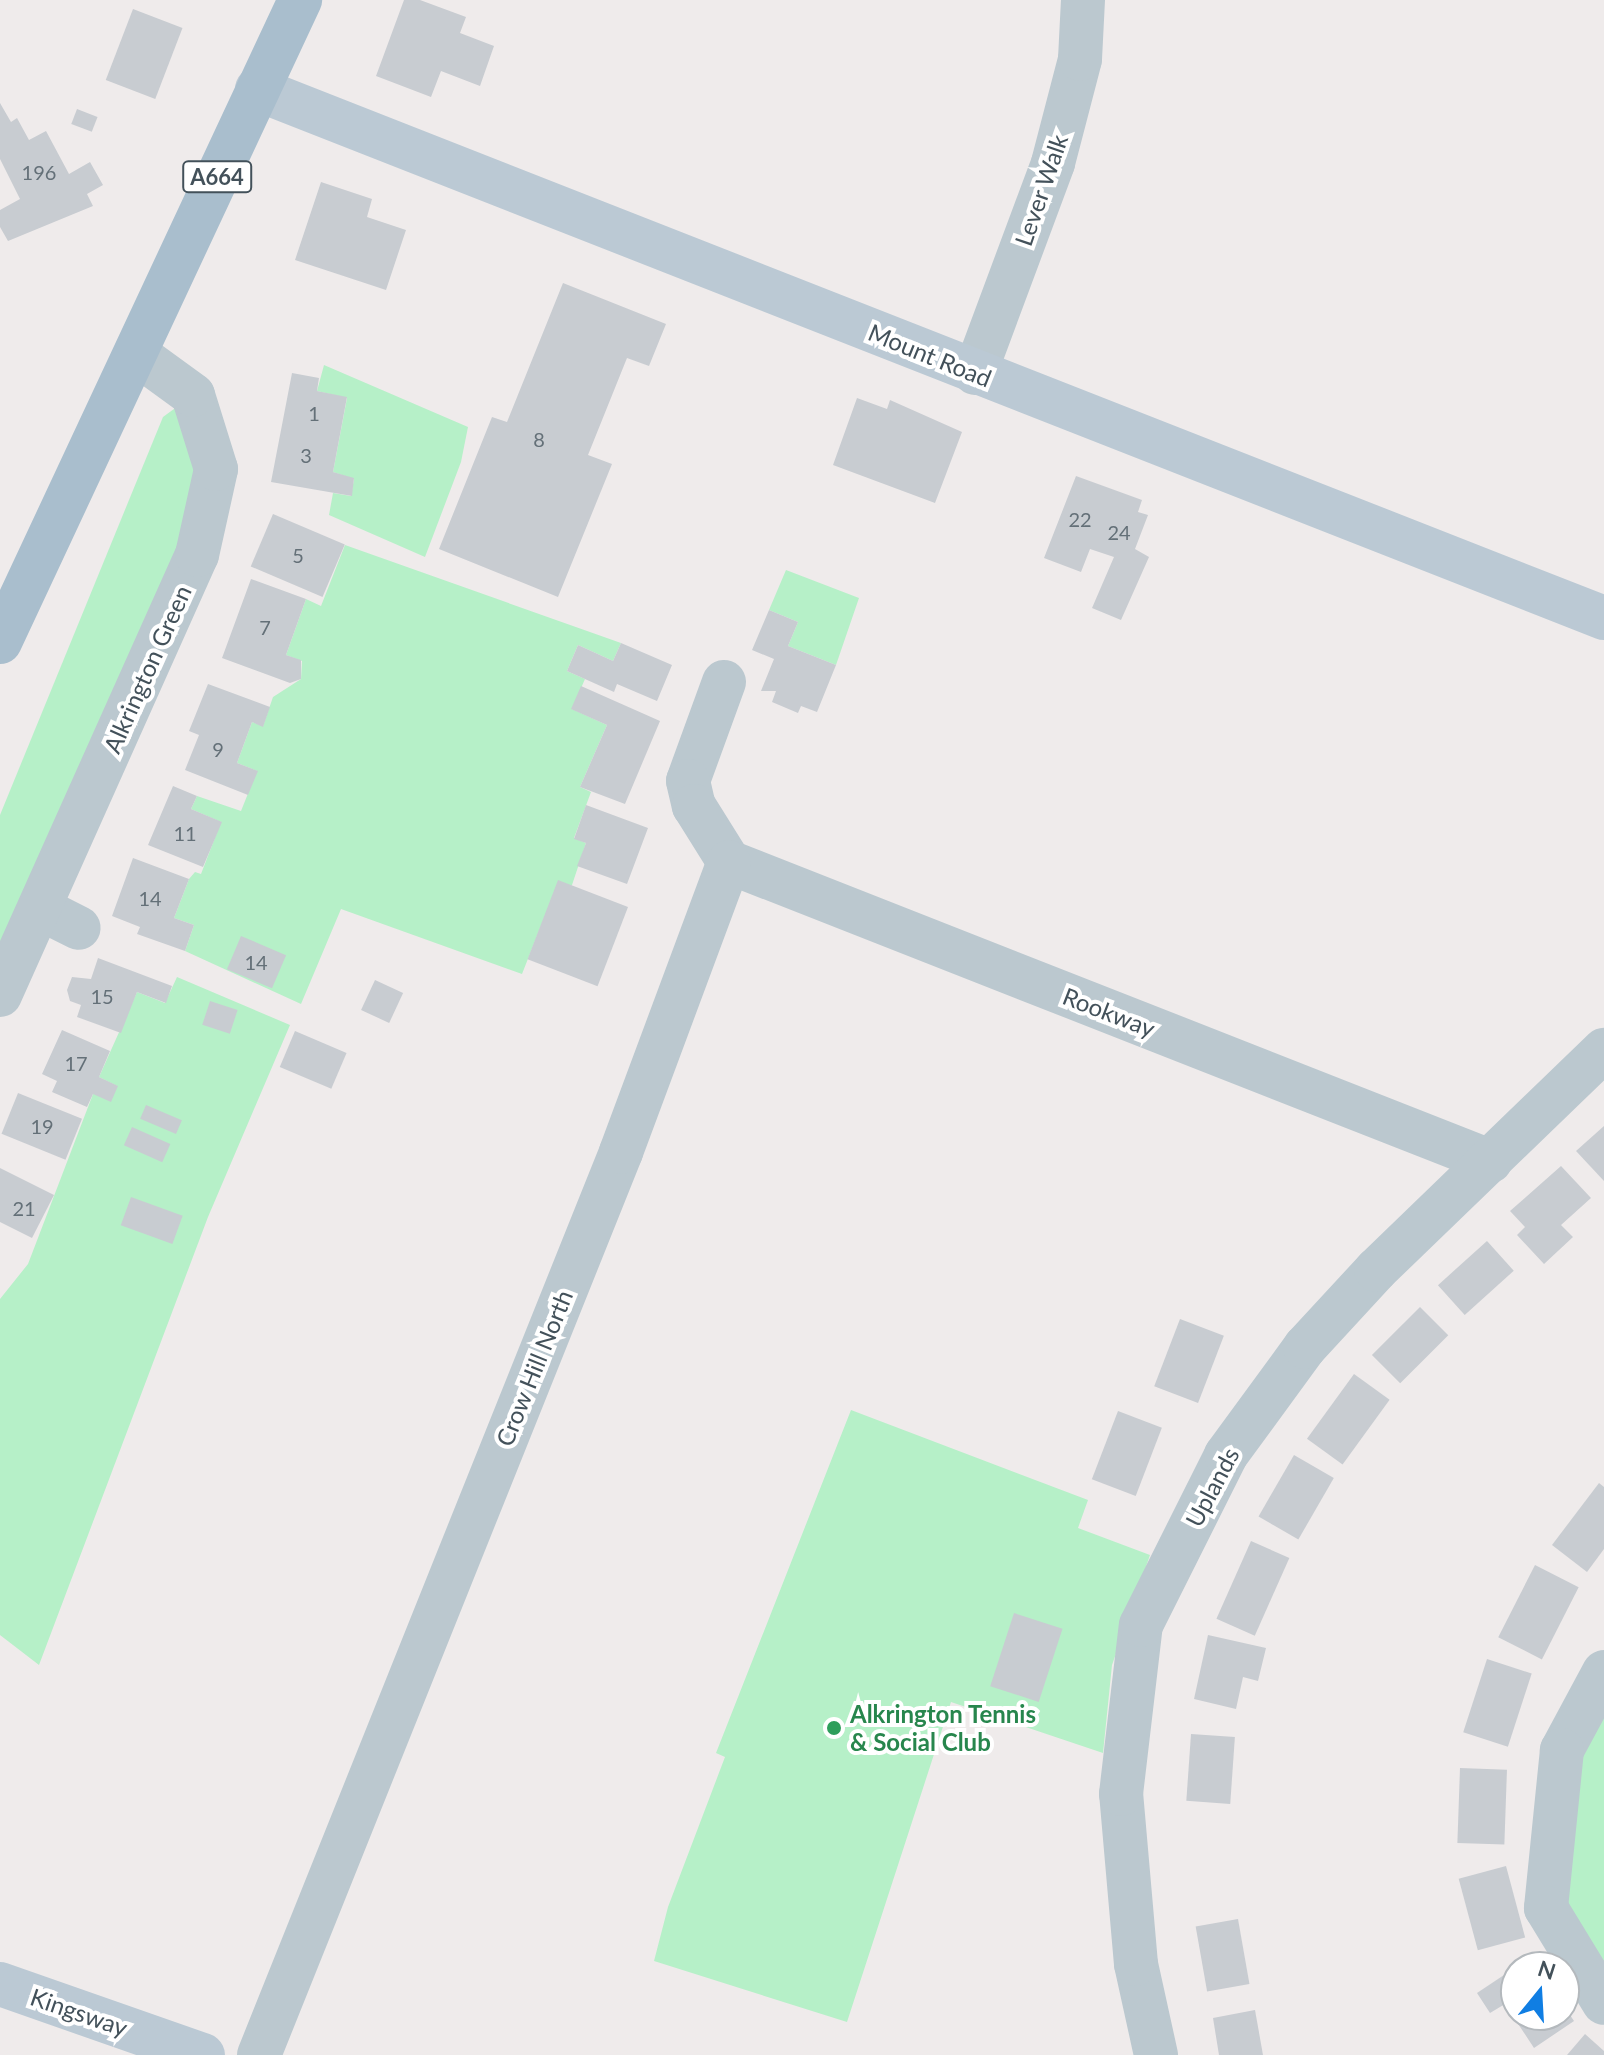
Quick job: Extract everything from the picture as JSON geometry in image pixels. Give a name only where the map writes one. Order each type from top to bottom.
[{"type":"main road","name":"A664","points":[[0,642],[138,355],[300,0]]},
{"type":"street","name":"Lever Walk","points":[[975,373],[1053,163],[1080,59],[1083,0]]},
{"type":"street","name":"Mount Road","points":[[257,89],[1604,618]]},
{"type":"street","name":"Alkrington Green","points":[[0,995],[197,555],[216,469],[193,395],[138,355]]},
{"type":"street","points":[[724,682],[688,781],[694,806],[729,862]]},
{"type":"street","name":"Rookway","points":[[729,862],[1490,1161]]},
{"type":"street","name":"Crow Hill North","points":[[259,2055],[615,1166],[729,862]]},
{"type":"street","points":[[41,909],[79,928]]},
{"type":"street","name":"Uplands","points":[[1156,2055],[1136,1964],[1121,1794],[1141,1625],[1226,1455],[1305,1347],[1376,1270],[1604,1050]]},
{"type":"street","points":[[1604,1672],[1562,1750],[1546,1908],[1604,2003]]},
{"type":"street","name":"Kingsway","points":[[0,1984],[203,2055]]},
{"type":"green space","points":[[324,365],[468,427],[461,462],[425,557],[329,515],[333,493],[351,496],[354,479],[333,472],[347,398],[317,391]]},
{"type":"green space","points":[[193,395],[216,469],[0,983],[0,815],[163,417]]},
{"type":"green space","points":[[345,545],[621,643],[613,661],[578,645],[567,671],[585,679],[572,709],[607,725],[580,787],[591,792],[574,838],[586,843],[572,885],[544,918],[522,974],[341,909],[301,1004],[185,951],[194,925],[174,918],[189,879],[195,872],[201,874],[221,822],[191,809],[197,796],[241,811],[257,771],[237,763],[252,722],[263,726],[273,697],[301,679],[302,661],[286,655],[306,599],[321,606]]},
{"type":"green space","points":[[786,570],[859,598],[836,665],[788,646],[798,622],[769,610]]},
{"type":"green space","points":[[177,977],[290,1025],[208,1217],[39,1665],[0,1635],[0,1299],[28,1264],[93,1094],[117,1086],[99,1077],[137,992],[165,1003]]},
{"type":"green space","name":"Alkrington Tennis & Social Club","points":[[851,1410],[1088,1500],[1078,1528],[1150,1555],[1112,1665],[1103,1753],[951,1702],[847,2022],[654,1961],[668,1907],[725,1757],[716,1753]]},
{"type":"green space","points":[[1604,1712],[1604,1967],[1563,1899],[1570,1780]]},
{"type":"building","points":[[404,0],[420,0],[466,17],[460,33],[494,46],[480,86],[441,71],[431,97],[376,76]]},
{"type":"building","points":[[133,9],[182,28],[155,99],[106,80]]},
{"type":"building","points":[[0,103],[11,122],[17,118],[29,140],[46,131],[69,174],[90,162],[103,185],[87,194],[93,206],[8,241],[0,227],[0,210],[20,199],[0,159]]},
{"type":"building","points":[[77,109],[98,117],[92,132],[71,124]]},
{"type":"building","points":[[321,182],[372,199],[367,217],[406,230],[386,290],[295,260]]},
{"type":"building","points":[[563,283],[666,324],[649,366],[627,358],[588,455],[612,464],[558,597],[439,549],[492,417],[507,422]]},
{"type":"building","points":[[292,373],[319,378],[317,391],[347,397],[333,472],[354,478],[352,496],[271,482]]},
{"type":"building","points":[[857,398],[887,409],[890,400],[962,432],[935,503],[833,465]]},
{"type":"building","points":[[1076,476],[1142,500],[1138,512],[1148,515],[1135,549],[1149,557],[1121,620],[1092,608],[1114,557],[1090,549],[1081,572],[1044,558]]},
{"type":"building","points":[[273,514],[345,544],[323,597],[251,566]]},
{"type":"building","points":[[251,579],[306,599],[286,655],[301,660],[301,679],[290,683],[222,658]]},
{"type":"building","points":[[769,610],[798,622],[788,646],[836,665],[817,712],[801,706],[798,713],[772,702],[776,691],[761,691],[774,659],[752,650]]},
{"type":"building","points":[[621,643],[672,665],[657,701],[617,684],[614,692],[567,671],[578,645],[613,661]]},
{"type":"building","points":[[208,684],[270,707],[263,727],[252,722],[237,763],[258,771],[248,795],[185,770],[199,735],[189,731]]},
{"type":"building","points":[[581,686],[660,721],[625,804],[580,787],[607,725],[571,709]]},
{"type":"building","points":[[173,786],[197,796],[191,809],[222,822],[203,867],[148,845]]},
{"type":"building","points":[[586,805],[648,828],[627,884],[577,866],[586,843],[574,839]]},
{"type":"building","points":[[133,858],[189,879],[174,918],[194,925],[185,951],[137,934],[140,927],[112,916]]},
{"type":"building","points":[[558,880],[628,907],[598,986],[528,959]]},
{"type":"building","points":[[241,936],[286,955],[272,988],[227,969]]},
{"type":"building","points":[[98,958],[172,986],[166,1003],[137,992],[121,1033],[77,1017],[81,1005],[70,1001],[67,990],[72,977],[91,979]]},
{"type":"building","points":[[375,980],[403,993],[389,1023],[361,1010]]},
{"type":"building","points":[[210,1001],[238,1010],[230,1034],[202,1025]]},
{"type":"building","points":[[62,1030],[110,1051],[99,1077],[118,1086],[111,1102],[93,1094],[87,1107],[52,1092],[57,1081],[42,1074]]},
{"type":"building","points":[[295,1031],[347,1053],[331,1089],[280,1067]]},
{"type":"building","points":[[18,1093],[82,1119],[65,1160],[2,1134]]},
{"type":"building","points":[[146,1105],[182,1120],[176,1134],[140,1119]]},
{"type":"building","points":[[1604,1126],[1604,1181],[1576,1151]]},
{"type":"building","points":[[132,1127],[170,1144],[162,1162],[124,1145]]},
{"type":"building","points":[[1561,1166],[1591,1198],[1561,1225],[1573,1237],[1544,1264],[1517,1235],[1525,1227],[1510,1211]]},
{"type":"building","points":[[0,1168],[54,1195],[32,1238],[0,1222]]},
{"type":"building","points":[[131,1197],[183,1216],[172,1244],[121,1225]]},
{"type":"building","points":[[1487,1241],[1514,1271],[1465,1315],[1438,1285]]},
{"type":"building","points":[[1420,1307],[1448,1335],[1400,1383],[1372,1355]]},
{"type":"building","points":[[1180,1319],[1224,1336],[1198,1403],[1154,1386]]},
{"type":"building","points":[[1354,1374],[1390,1400],[1343,1465],[1307,1439]]},
{"type":"building","points":[[1118,1411],[1162,1428],[1136,1496],[1092,1479]]},
{"type":"building","points":[[1294,1455],[1334,1478],[1298,1539],[1258,1516]]},
{"type":"building","points":[[1599,1483],[1604,1487],[1604,1549],[1587,1572],[1552,1545]]},
{"type":"building","points":[[1251,1541],[1289,1558],[1255,1636],[1216,1619]]},
{"type":"building","points":[[1535,1565],[1579,1587],[1542,1659],[1498,1637]]},
{"type":"building","name":"Alkrington Tennis & Social Club","points":[[1014,1613],[1063,1629],[1039,1702],[990,1686]]},
{"type":"building","points":[[1208,1635],[1266,1648],[1258,1681],[1243,1677],[1236,1709],[1194,1699]]},
{"type":"building","points":[[1487,1659],[1532,1674],[1508,1747],[1463,1732]]},
{"type":"building","points":[[1191,1734],[1235,1737],[1230,1804],[1186,1801]]},
{"type":"building","points":[[1460,1768],[1507,1770],[1504,1845],[1457,1843]]},
{"type":"building","points":[[1506,1866],[1525,1937],[1478,1950],[1459,1879]]},
{"type":"building","points":[[1238,1919],[1249,1984],[1207,1991],[1196,1926]]},
{"type":"building","points":[[1500,1978],[1500,2007],[1490,2013],[1477,1993]]},
{"type":"building","points":[[1255,2010],[1263,2055],[1219,2055],[1213,2018]]},
{"type":"building","points":[[1523,2031],[1559,2031],[1534,2048]]},
{"type":"building","points":[[1585,2034],[1604,2051],[1604,2055],[1567,2055]]},
{"type":"place","name":"Alkrington Tennis & Social Club","points":[[834,1728]]}]
